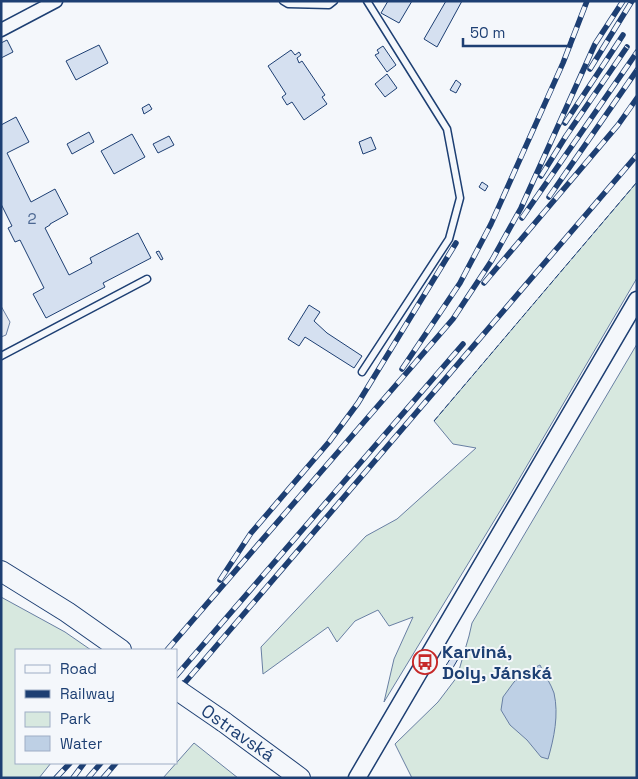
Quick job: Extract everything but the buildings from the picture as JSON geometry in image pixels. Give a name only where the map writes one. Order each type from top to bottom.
[{"type":"main road","points":[[1,570],[61,608],[115,646]]},
{"type":"main road","name":"Ostravská","points":[[178,690],[300,778]]},
{"type":"street","points":[[1,30],[56,1]]},
{"type":"street","points":[[356,778],[637,300]]},
{"type":"lane","points":[[283,1],[288,4],[329,5],[334,1]]},
{"type":"lane","points":[[362,372],[448,239],[460,198],[447,129],[368,1]]},
{"type":"lane","points":[[1,356],[147,278]]},
{"type":"green space","points":[[637,182],[637,278],[508,498],[384,702],[394,659],[413,617],[389,626],[378,610],[355,621],[337,642],[328,627],[263,674],[261,647],[366,536],[397,519],[476,448],[453,444],[434,421]]},
{"type":"green space","points":[[637,344],[637,778],[412,778],[395,744],[438,702],[457,677],[472,623]]},
{"type":"green space","points":[[1,597],[65,632],[90,649],[15,649],[15,764],[50,764],[39,778],[1,778]]},
{"type":"green space","points":[[194,743],[238,778],[163,778],[175,764],[178,764],[178,761]]},
{"type":"shaded area","points":[[1,306],[10,322],[6,335],[1,337]]},
{"type":"water","points":[[540,665],[553,690],[556,710],[555,726],[548,759],[541,757],[527,740],[510,725],[501,710],[503,697],[514,682],[525,672]]},
{"type":"railway","points":[[402,369],[460,283],[491,224],[563,63],[587,1]]},
{"type":"railway","points":[[168,649],[453,319],[492,260],[521,208],[595,44],[623,1]]},
{"type":"railway","points":[[590,69],[632,1]]},
{"type":"railway","points":[[565,123],[623,35]]},
{"type":"railway","points":[[541,176],[627,47]]},
{"type":"railway","points":[[522,218],[637,52]]},
{"type":"railway","points":[[549,197],[637,70]]},
{"type":"railway","points":[[484,283],[618,125],[637,98]]},
{"type":"railway","points":[[178,691],[637,155]]},
{"type":"railway","points":[[220,580],[251,533],[329,442],[358,403],[456,243]]},
{"type":"railway","points":[[178,674],[463,344]]},
{"type":"railway","points":[[56,778],[69,764]]},
{"type":"railway","points":[[73,778],[83,764]]},
{"type":"railway","points":[[88,778],[100,764]]},
{"type":"railway","points":[[103,778],[115,764]]},
{"type":"fence","points":[[434,421],[637,182]]},
{"type":"place","name":"Karviná, Doly, Jánská","points":[[425,662]]}]
